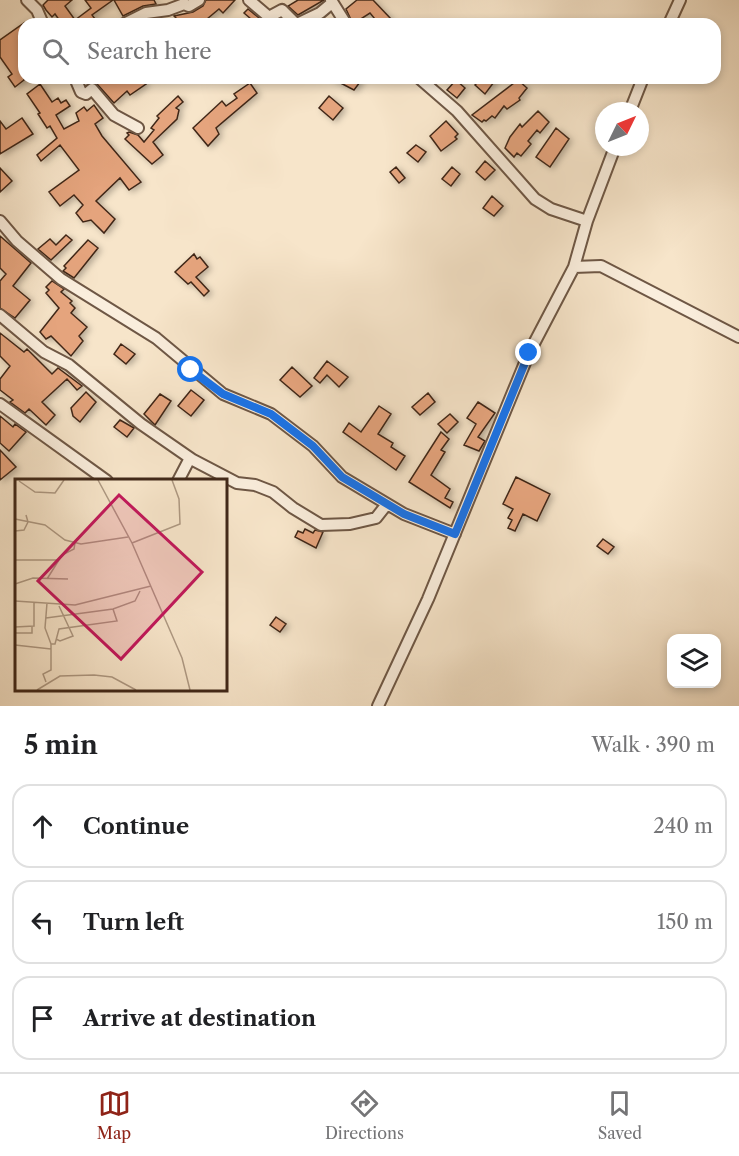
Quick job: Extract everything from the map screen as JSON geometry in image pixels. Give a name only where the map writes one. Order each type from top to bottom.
[{"type":"street","points":[[27,0],[37,10],[40,18]]},
{"type":"street","points":[[136,18],[146,13],[168,10],[183,2],[189,6],[199,0]]},
{"type":"street","points":[[249,0],[269,17],[282,10],[290,18]]},
{"type":"street","points":[[672,18],[680,0]]},
{"type":"street","points":[[309,18],[320,13],[332,2],[342,18]]},
{"type":"street","points":[[78,84],[81,92],[86,94],[92,89],[114,115],[138,128]]},
{"type":"street","points":[[426,84],[457,111],[535,199],[551,209],[587,221]]},
{"type":"street","points":[[634,102],[641,84]]},
{"type":"street","points":[[378,706],[428,599],[529,353],[574,267],[587,221],[612,156]]},
{"type":"street","points":[[0,221],[17,242],[61,279],[90,294],[113,313],[156,338],[223,394],[271,414],[313,446],[342,477],[404,514],[455,534]]},
{"type":"street","points":[[574,267],[601,266],[739,337]]},
{"type":"street","points":[[0,315],[44,352],[69,365],[141,424],[190,458],[237,483],[255,485],[273,492],[292,508],[321,525],[350,524],[376,518],[387,504]]},
{"type":"street","points":[[0,404],[104,479]]},
{"type":"street","points":[[179,479],[190,458]]},
{"type":"building","points":[[48,0],[72,0],[65,6],[74,18],[58,18],[55,14],[52,17],[43,5]]},
{"type":"building","points":[[85,0],[113,0],[92,15],[94,18],[78,18],[91,8]]},
{"type":"building","points":[[114,0],[154,0],[156,4],[143,6],[123,16]]},
{"type":"building","points":[[206,0],[235,0],[223,13],[219,9],[208,18],[176,18],[174,16],[193,12],[203,6]]},
{"type":"building","points":[[298,0],[324,0],[298,15],[288,6]]},
{"type":"building","points":[[357,0],[373,0],[390,18],[374,18],[370,13],[362,18],[350,18],[346,9]]},
{"type":"building","points":[[248,9],[259,18],[250,18],[244,13]]},
{"type":"building","points":[[18,27],[19,84],[15,87],[8,77],[12,74],[0,57],[0,40]]},
{"type":"building","points":[[40,84],[52,102],[58,98],[61,103],[66,100],[70,106],[56,115],[64,129],[79,121],[76,113],[84,107],[87,111],[94,105],[103,118],[95,124],[102,136],[141,182],[129,190],[120,178],[96,201],[115,219],[104,233],[91,220],[83,222],[76,213],[83,205],[74,195],[60,206],[49,192],[79,170],[60,145],[41,161],[37,155],[57,138],[50,126],[47,128],[27,94]]},
{"type":"building","points":[[97,84],[146,84],[130,95],[127,91],[114,103]]},
{"type":"building","points":[[249,84],[257,93],[216,128],[219,134],[208,146],[193,128],[222,101],[226,106],[237,98],[234,94]]},
{"type":"building","points":[[342,84],[358,84],[354,90]]},
{"type":"building","points":[[452,84],[460,84],[465,88],[457,98],[447,90]]},
{"type":"building","points":[[476,84],[492,84],[485,94]]},
{"type":"building","points":[[513,84],[522,84],[527,88],[519,98],[520,100],[507,109],[504,106],[495,118],[492,116],[482,122],[472,115]]},
{"type":"building","points":[[178,96],[183,102],[176,108],[179,110],[177,119],[153,142],[163,155],[152,164],[125,139],[129,135],[127,133],[138,135],[144,142],[154,130],[151,128],[159,118],[157,116]]},
{"type":"building","points":[[329,96],[343,108],[333,120],[319,108]]},
{"type":"building","points":[[538,111],[549,122],[540,133],[537,130],[528,141],[531,144],[521,156],[517,153],[514,157],[505,148],[510,137],[520,124],[522,127]]},
{"type":"building","points":[[22,118],[33,134],[0,154],[0,121],[6,129]]},
{"type":"building","points":[[446,121],[458,134],[455,137],[457,139],[441,151],[430,136]]},
{"type":"building","points":[[556,128],[569,139],[550,167],[536,157]]},
{"type":"building","points":[[416,145],[426,152],[418,162],[407,153]]},
{"type":"building","points":[[485,161],[495,170],[485,180],[476,172]]},
{"type":"building","points":[[396,167],[405,178],[399,183],[390,172]]},
{"type":"building","points":[[452,167],[460,174],[451,186],[442,179]]},
{"type":"building","points":[[0,168],[12,181],[0,192]]},
{"type":"building","points":[[492,196],[503,206],[494,216],[483,208]]},
{"type":"building","points":[[66,235],[72,240],[51,260],[38,249],[50,239],[56,245]]},
{"type":"building","points":[[0,236],[31,263],[13,286],[30,300],[15,318],[0,308],[0,281],[6,274],[0,268]]},
{"type":"building","points":[[88,240],[98,248],[74,278],[63,271],[66,268],[64,266]]},
{"type":"building","points":[[194,254],[197,259],[200,257],[208,267],[196,277],[209,291],[204,296],[191,282],[188,284],[175,272]]},
{"type":"building","points":[[52,281],[64,289],[61,292],[72,301],[70,303],[75,308],[71,313],[87,327],[79,336],[83,341],[71,356],[51,336],[46,339],[40,332],[59,308],[46,293],[49,290],[46,287]]},
{"type":"building","points":[[0,333],[24,352],[27,349],[52,374],[58,368],[82,386],[77,390],[67,379],[42,402],[55,415],[46,425],[29,409],[25,413],[10,402],[13,400],[0,390],[0,379],[10,366],[0,356]]},
{"type":"building","points":[[121,344],[135,354],[126,364],[114,354]]},
{"type":"building","points":[[327,361],[348,377],[339,387],[327,375],[320,383],[314,378]]},
{"type":"building","points":[[292,367],[312,386],[300,397],[280,380]]},
{"type":"building","points":[[191,390],[204,400],[191,416],[178,406]]},
{"type":"building","points":[[86,392],[96,402],[80,422],[73,416],[71,408]]},
{"type":"building","points":[[428,393],[435,402],[420,415],[412,407]]},
{"type":"building","points":[[160,394],[171,401],[155,425],[144,414]]},
{"type":"building","points":[[478,402],[495,413],[478,437],[485,441],[479,451],[464,445],[476,424],[467,418]]},
{"type":"building","points":[[379,406],[391,414],[378,434],[393,443],[391,447],[405,456],[396,470],[343,432],[349,423],[361,432]]},
{"type":"building","points":[[450,414],[458,422],[447,433],[438,424]]},
{"type":"building","points":[[0,416],[13,427],[15,424],[26,432],[9,451],[0,443]]},
{"type":"building","points":[[120,420],[134,428],[127,437],[114,427]]},
{"type":"building","points":[[441,432],[449,439],[441,450],[445,452],[431,475],[450,489],[445,498],[453,502],[450,508],[409,482]]},
{"type":"building","points":[[0,450],[16,467],[0,480]]},
{"type":"building","points":[[516,477],[550,494],[537,521],[523,514],[515,531],[508,528],[512,520],[508,518],[513,509],[503,504]]},
{"type":"building","points":[[305,529],[313,533],[315,530],[323,532],[316,548],[295,537],[298,531],[303,533]]},
{"type":"building","points":[[603,539],[614,547],[608,554],[597,546]]},
{"type":"building","points":[[276,617],[286,624],[280,632],[270,625]]},
{"type":"route","points":[[191,370],[223,394],[271,414],[313,446],[342,477],[404,514],[455,534],[529,353]]}]
